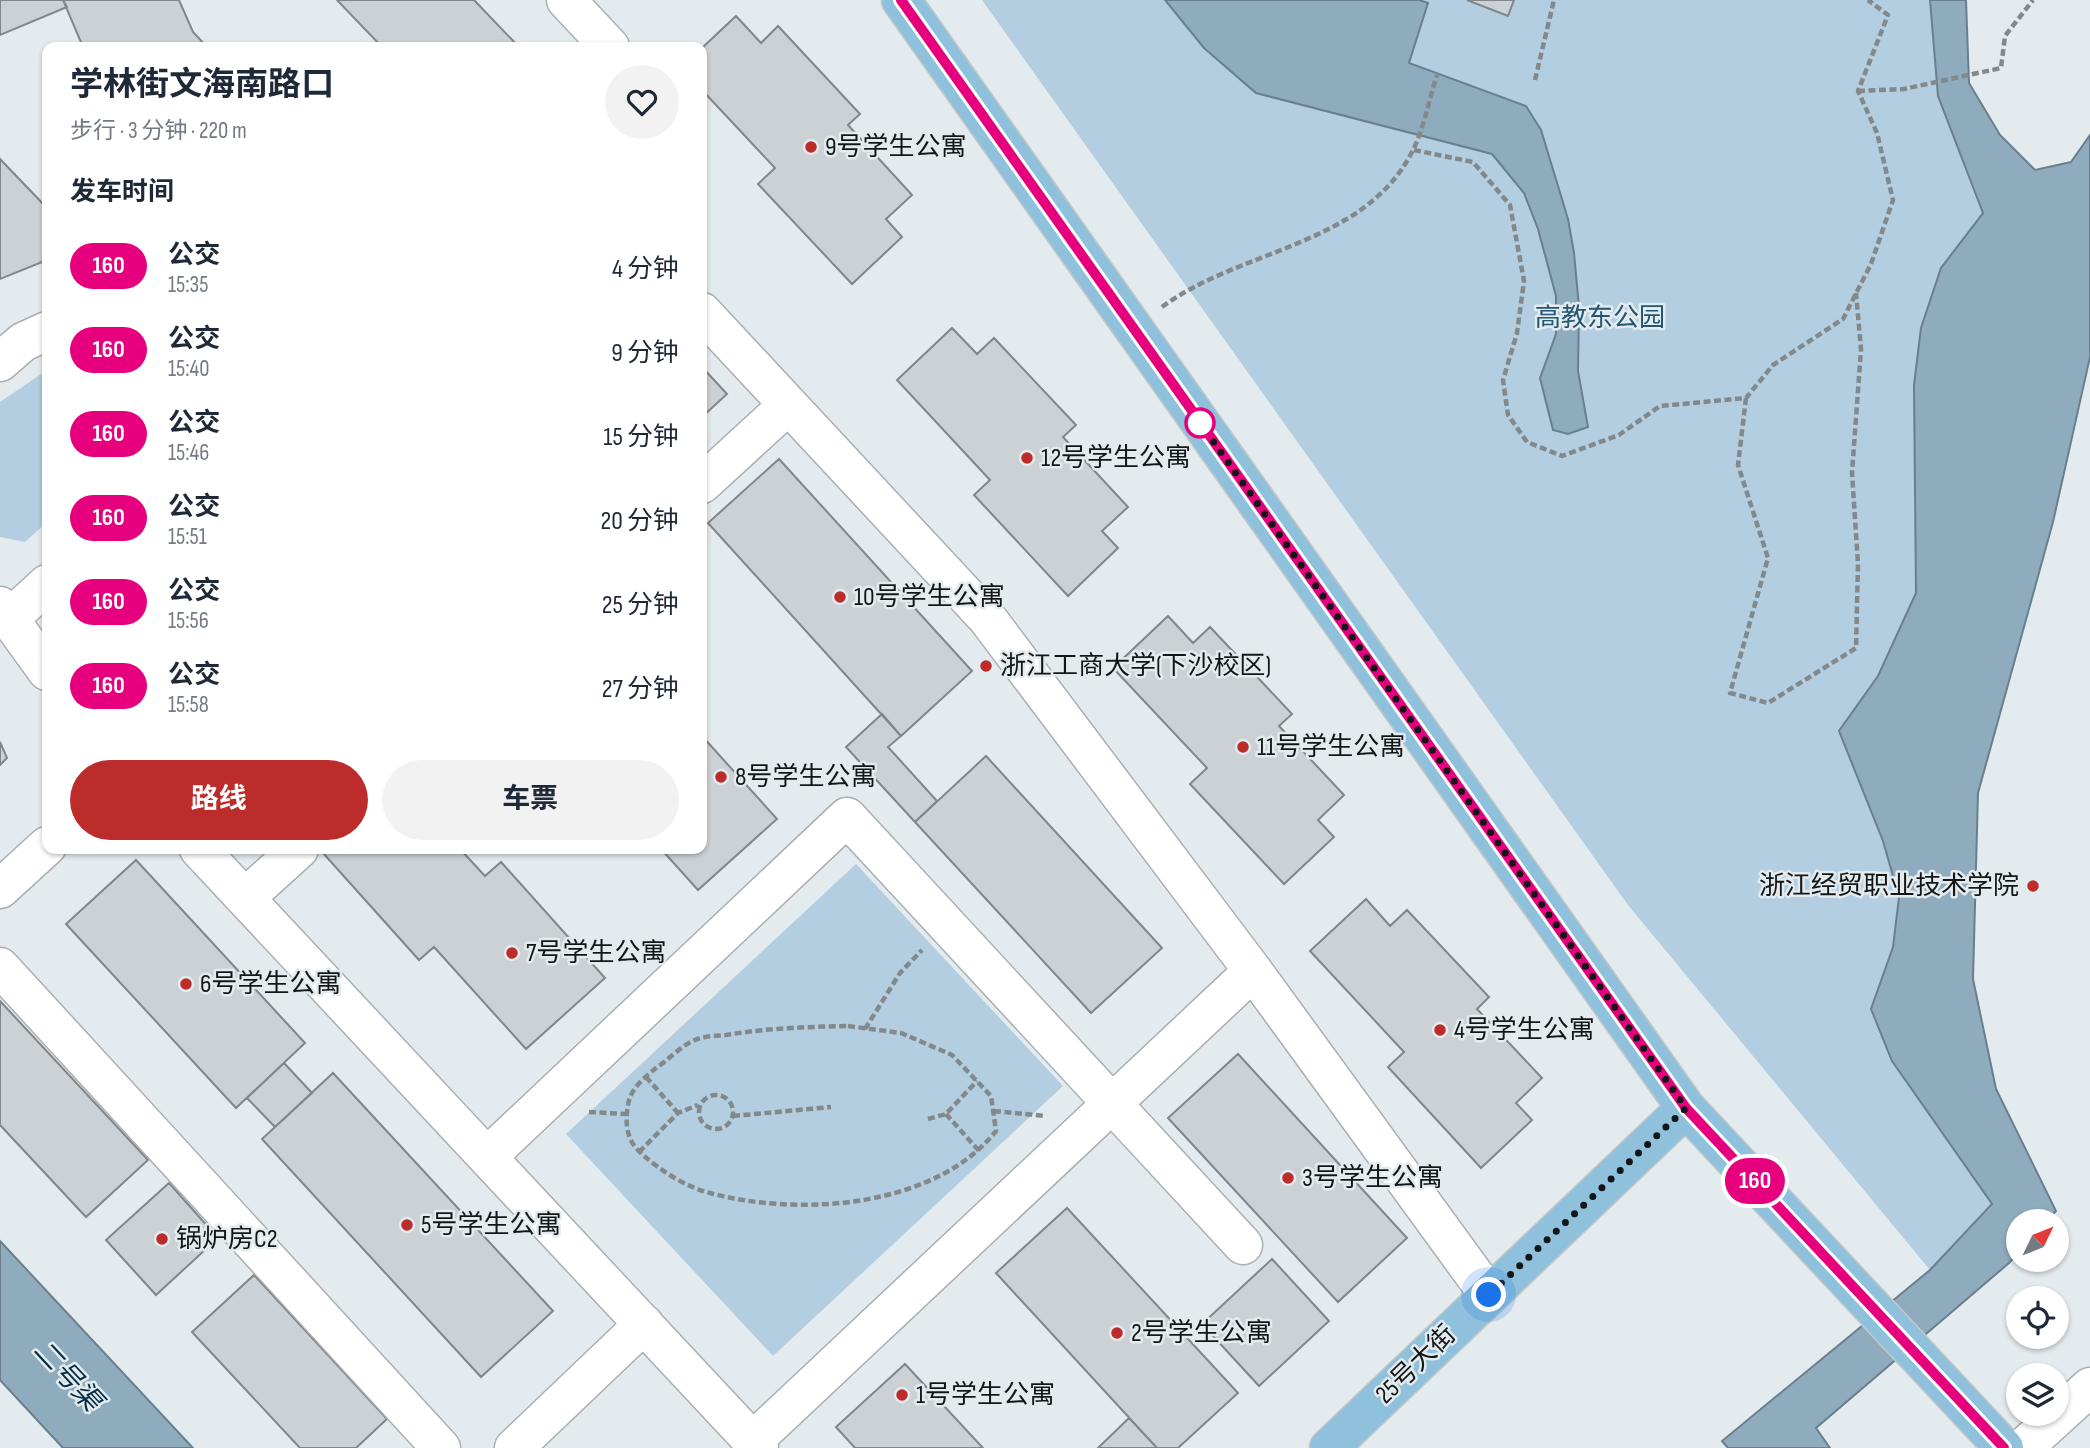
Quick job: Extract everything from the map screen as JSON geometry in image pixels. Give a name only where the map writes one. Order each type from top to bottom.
[{"type":"main road","points":[[901,0],[1686,1108],[1862,1293],[2004,1448]]},
{"type":"main road","name":"25号大街","points":[[1329,1448],[1686,1108]]},
{"type":"street","points":[[566,0],[605,42]]},
{"type":"street","points":[[707,317],[987,618],[1253,971],[1489,1295]]},
{"type":"street","points":[[0,362],[23,342],[42,333]]},
{"type":"street","points":[[707,479],[788,405]]},
{"type":"street","points":[[42,587],[5,613],[42,664]]},
{"type":"street","points":[[488,1156],[847,817],[1243,1245]]},
{"type":"street","points":[[0,890],[42,851]]},
{"type":"street","points":[[204,854],[756,1444],[1112,1102],[1253,971]]},
{"type":"street","points":[[245,898],[293,854]]},
{"type":"street","points":[[0,967],[442,1448]]},
{"type":"street","points":[[514,1448],[644,1324]]},
{"type":"street","points":[[2024,1448],[2090,1387]]},
{"type":"path","points":[[1535,80],[1554,0]]},
{"type":"path","points":[[1856,293],[1861,349],[1852,473],[1857,564],[1856,648],[1768,703],[1730,693],[1768,558],[1738,465],[1746,398],[1773,365],[1843,319],[1856,293],[1871,264],[1893,200],[1878,133],[1858,91],[1888,15],[1868,0]]},
{"type":"path","points":[[1858,91],[1904,89],[1974,76],[2001,68],[2004,36],[2033,0]]},
{"type":"path","points":[[1133,328],[1187,288],[1336,227],[1392,184],[1414,150],[1437,75]]},
{"type":"path","points":[[1414,150],[1473,162],[1510,205],[1524,281],[1517,333],[1503,380],[1508,415],[1527,442],[1562,456],[1619,435],[1660,406],[1746,398]]},
{"type":"path","points":[[865,1029],[900,973],[947,925]]},
{"type":"path","points":[[848,1026],[901,1033],[953,1055],[990,1096],[996,1131],[980,1152],[937,1178],[876,1198],[823,1205],[760,1201],[708,1193],[672,1176],[639,1152],[627,1134],[626,1114],[629,1096],[645,1077],[694,1040],[760,1029],[848,1026]]},
{"type":"path","points":[[645,1077],[678,1113]]},
{"type":"path","points":[[928,1119],[946,1114],[977,1081]]},
{"type":"path","points":[[639,1152],[678,1113],[699,1105],[712,1094],[723,1096],[731,1104],[733,1116],[727,1125],[710,1128],[701,1122],[699,1105]]},
{"type":"path","points":[[733,1116],[831,1107]]},
{"type":"path","points":[[946,1114],[980,1152]]},
{"type":"green space","name":"高教东公园","points":[[982,0],[1930,0],[1938,96],[1983,213],[1941,268],[1921,328],[1914,385],[1916,593],[1878,676],[1839,731],[1883,841],[1899,897],[1893,947],[1871,1009],[1892,1061],[1992,1204],[1930,1270],[1628,905]]},
{"type":"green space","points":[[42,373],[42,527],[25,542],[0,537],[0,402]]},
{"type":"green space","points":[[856,864],[1063,1086],[773,1356],[566,1134]]},
{"type":"water","points":[[1165,0],[1419,0],[1428,3],[1409,63],[1526,106],[1541,130],[1568,219],[1574,253],[1579,307],[1578,371],[1588,427],[1568,434],[1553,430],[1540,378],[1556,334],[1556,296],[1538,229],[1524,193],[1492,154],[1256,93],[1204,48]]},
{"type":"water","points":[[1930,0],[1966,0],[1969,83],[2000,135],[2035,170],[2071,162],[2090,135],[2090,357],[2053,522],[1978,793],[1973,979],[1996,1089],[2055,1209],[2006,1209],[2006,1266],[1816,1428],[1830,1448],[1728,1448],[1722,1441],[1930,1270],[1992,1204],[1892,1061],[1871,1009],[1893,947],[1899,897],[1883,841],[1839,731],[1878,676],[1916,593],[1914,385],[1921,328],[1941,268],[1983,213],[1938,96]]},
{"type":"water","name":"二号渠","points":[[0,1241],[193,1448],[63,1448],[0,1380]]},
{"type":"building","points":[[0,0],[63,0],[67,7],[0,35]]},
{"type":"building","points":[[63,0],[179,0],[193,32],[202,42],[81,42]]},
{"type":"building","points":[[337,0],[474,0],[514,42],[377,42]]},
{"type":"building","points":[[1467,0],[1514,0],[1508,16]]},
{"type":"building","name":"9号学生公寓","points":[[736,16],[761,43],[778,26],[860,114],[848,125],[912,195],[886,219],[902,237],[852,284],[758,184],[775,168],[707,95],[707,43]]},
{"type":"building","points":[[0,159],[42,203],[42,262],[0,279]]},
{"type":"building","name":"12号学生公寓","points":[[952,328],[977,354],[994,338],[1076,425],[1063,437],[1128,507],[1102,531],[1118,548],[1068,596],[974,495],[990,480],[897,380]]},
{"type":"building","points":[[707,372],[727,394],[707,412]]},
{"type":"building","name":"10号学生公寓","points":[[779,459],[972,671],[901,736],[708,523]]},
{"type":"building","name":"11号学生公寓","points":[[1168,616],[1193,643],[1210,627],[1292,714],[1279,726],[1344,795],[1318,820],[1334,837],[1284,884],[1190,784],[1207,768],[1113,668]]},
{"type":"building","points":[[882,714],[901,736],[888,747],[937,801],[915,822],[846,747]]},
{"type":"building","points":[[0,742],[7,758],[0,765]]},
{"type":"building","name":"8号学生公寓","points":[[707,742],[777,819],[698,890],[666,854],[707,854]]},
{"type":"building","points":[[986,756],[1162,948],[1091,1013],[915,822]]},
{"type":"building","name":"7号学生公寓","points":[[324,854],[465,854],[485,876],[501,862],[605,978],[526,1049],[434,947],[419,960]]},
{"type":"building","name":"6号学生公寓","points":[[136,860],[305,1043],[236,1108],[66,924]]},
{"type":"building","name":"4号学生公寓","points":[[1366,899],[1390,926],[1407,910],[1489,997],[1477,1009],[1542,1078],[1516,1103],[1532,1120],[1481,1168],[1388,1067],[1404,1052],[1310,951]]},
{"type":"building","points":[[0,1001],[148,1160],[86,1217],[0,1125]]},
{"type":"building","name":"3号学生公寓","points":[[1238,1054],[1407,1238],[1338,1302],[1168,1118]]},
{"type":"building","points":[[284,1063],[312,1093],[275,1127],[247,1098]]},
{"type":"building","name":"5号学生公寓","points":[[333,1073],[553,1311],[481,1377],[262,1139]]},
{"type":"building","name":"锅炉房C2","points":[[169,1183],[218,1238],[156,1295],[106,1240]]},
{"type":"building","name":"2号学生公寓","points":[[1067,1208],[1238,1393],[1178,1448],[1157,1448],[996,1273]]},
{"type":"building","points":[[1272,1259],[1329,1321],[1259,1386],[1202,1324]]},
{"type":"building","points":[[254,1275],[387,1419],[356,1448],[300,1448],[192,1332]]},
{"type":"building","name":"1号学生公寓","points":[[905,1364],[983,1448],[855,1448],[836,1427]]},
{"type":"building","points":[[1129,1418],[1157,1448],[1098,1448]]},
{"type":"bus line","name":"160","points":[[901,0],[1686,1108],[1862,1293],[2004,1448]]},
{"type":"place","name":"9号学生公寓","points":[[811,147]]},
{"type":"place","name":"12号学生公寓","points":[[1027,458]]},
{"type":"place","name":"10号学生公寓","points":[[840,597]]},
{"type":"place","name":"浙江工商大学(下沙校区)","points":[[986,666]]},
{"type":"place","name":"11号学生公寓","points":[[1243,747]]},
{"type":"place","name":"8号学生公寓","points":[[721,777]]},
{"type":"place","name":"浙江经贸职业技术学院","points":[[2033,886]]},
{"type":"place","name":"7号学生公寓","points":[[512,953]]},
{"type":"place","name":"6号学生公寓","points":[[186,984]]},
{"type":"place","name":"4号学生公寓","points":[[1440,1030]]},
{"type":"place","name":"3号学生公寓","points":[[1288,1178]]},
{"type":"place","name":"5号学生公寓","points":[[407,1225]]},
{"type":"place","name":"锅炉房C2","points":[[162,1239]]},
{"type":"place","name":"2号学生公寓","points":[[1117,1333]]},
{"type":"place","name":"1号学生公寓","points":[[902,1395]]},
{"type":"route","points":[[1200,423],[1196,417],[1686,1108],[1489,1295]]}]
